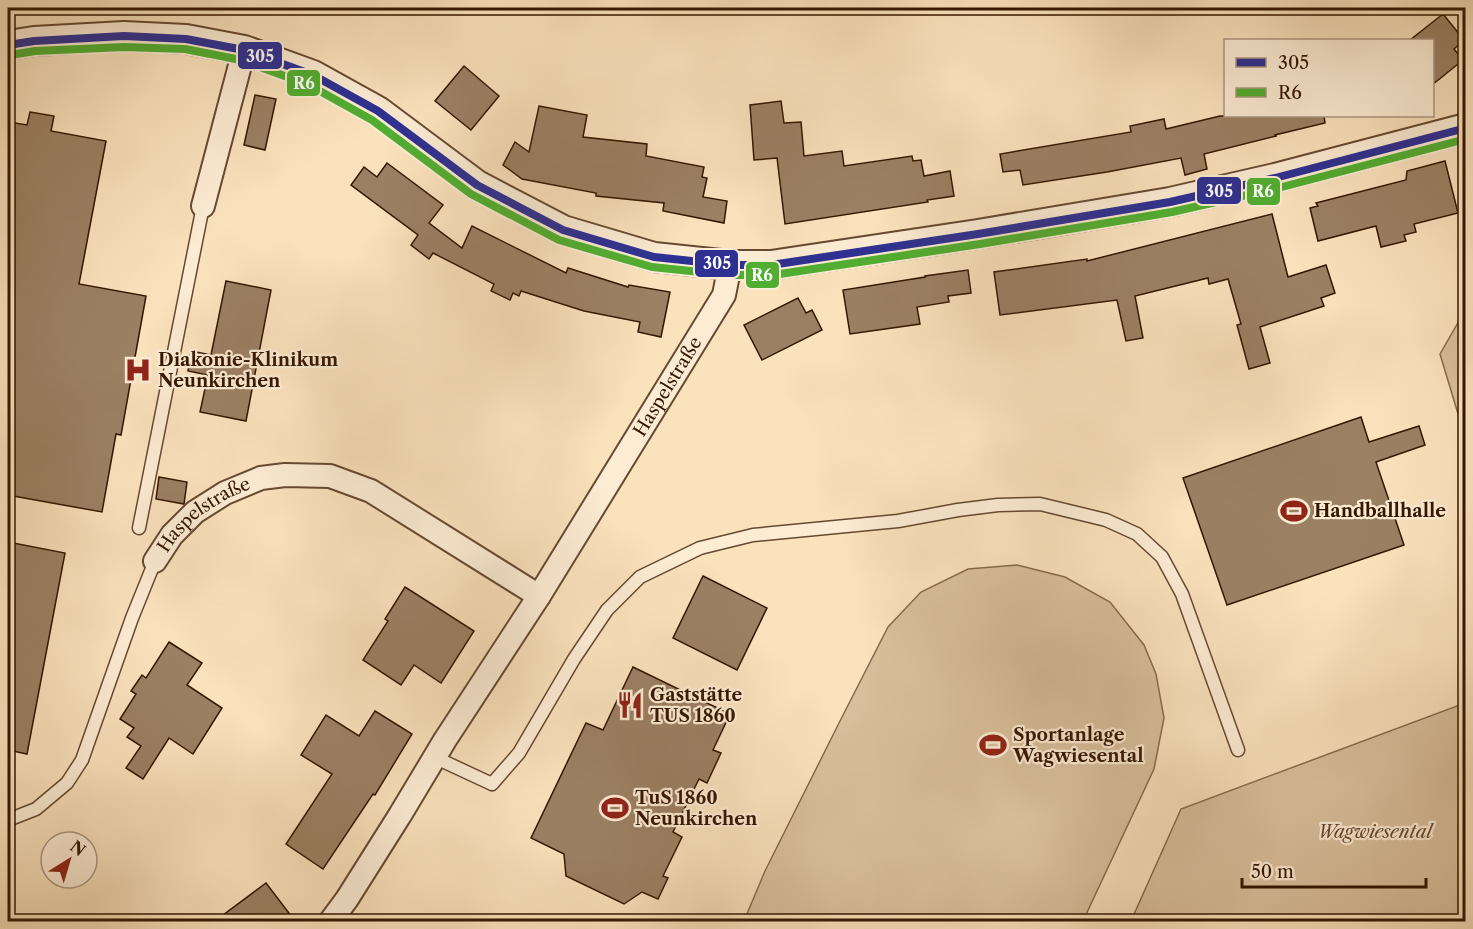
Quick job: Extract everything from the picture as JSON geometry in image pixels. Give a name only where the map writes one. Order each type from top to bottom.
[{"type":"street","points":[[8,45],[34,41],[124,36],[186,39],[244,50],[313,75],[378,111],[477,185],[563,230],[654,256],[730,265],[771,266],[1170,202],[1275,178],[1466,128]]},
{"type":"street","points":[[203,206],[244,50]]},
{"type":"street","name":"Haspelstraße","points":[[330,921],[347,899],[434,757],[539,596],[724,295],[730,265]]},
{"type":"street","name":"Haspelstraße","points":[[155,561],[172,535],[195,512],[225,493],[261,478],[285,475],[330,476],[371,491],[539,596]]},
{"type":"lane","points":[[138,528],[203,206]]},
{"type":"lane","points":[[434,757],[492,784],[519,753],[574,659],[607,610],[640,577],[700,548],[753,535],[898,521],[998,505],[1040,504],[1106,520],[1137,534],[1162,556],[1182,594],[1238,750]]},
{"type":"lane","name":"Haspelstraße","points":[[8,820],[36,809],[67,783],[82,760],[132,618],[155,561]]},
{"type":"green space","points":[[1465,313],[1465,437],[1440,354]]},
{"type":"green space","name":"Sportanlage Wagwiesental","points":[[1017,565],[1065,577],[1110,602],[1144,645],[1156,674],[1164,718],[1154,769],[1083,921],[744,921],[765,871],[888,627],[921,592],[968,569]]},
{"type":"green space","name":"Wagwiesental","points":[[1465,703],[1465,921],[1131,921],[1181,809]]},
{"type":"building","points":[[1443,14],[1464,40],[1454,49],[1463,60],[1434,83],[1434,39],[1411,39]]},
{"type":"building","points":[[464,66],[499,96],[471,130],[435,101]]},
{"type":"building","points":[[255,95],[276,99],[265,150],[244,145]]},
{"type":"building","points":[[781,101],[784,123],[801,122],[804,156],[842,151],[844,166],[912,156],[913,161],[921,160],[924,176],[950,171],[954,196],[785,224],[777,158],[754,160],[750,105]]},
{"type":"building","points":[[539,106],[587,115],[583,137],[647,144],[646,156],[704,167],[702,177],[707,178],[703,197],[727,201],[724,223],[663,211],[664,203],[596,196],[596,193],[522,179],[503,165],[515,142],[529,152]]},
{"type":"building","points":[[30,112],[54,116],[51,131],[106,141],[79,284],[146,296],[121,435],[116,434],[102,512],[8,495],[8,122],[27,125]]},
{"type":"building","points":[[1220,116],[1324,117],[1325,123],[1204,154],[1207,169],[1185,175],[1181,158],[1023,185],[1020,170],[1003,172],[1000,154],[1131,132],[1130,126],[1164,119],[1166,129]]},
{"type":"building","points":[[1445,161],[1458,213],[1414,224],[1416,232],[1404,235],[1406,241],[1381,247],[1376,226],[1318,241],[1310,208],[1318,206],[1316,203],[1406,180],[1407,171]]},
{"type":"building","points":[[387,163],[443,205],[429,223],[462,248],[472,226],[566,273],[568,268],[628,287],[629,285],[670,292],[661,337],[638,332],[640,322],[584,311],[521,291],[519,296],[513,293],[510,300],[491,291],[494,284],[433,253],[429,259],[411,245],[418,235],[351,185],[364,167],[377,177]]},
{"type":"building","points":[[1272,214],[1288,277],[1326,265],[1335,293],[1321,298],[1324,306],[1260,327],[1270,363],[1249,369],[1237,325],[1241,324],[1228,279],[1209,284],[1208,278],[1135,296],[1143,338],[1126,341],[1117,300],[1000,315],[994,272],[1087,259],[1087,261]]},
{"type":"building","points":[[968,270],[971,293],[948,296],[949,302],[917,307],[920,324],[850,334],[843,290]]},
{"type":"building","points":[[226,281],[271,290],[246,421],[200,412],[208,375],[188,371],[191,351],[211,355]]},
{"type":"building","points":[[798,298],[806,313],[812,310],[822,330],[762,360],[744,325]]},
{"type":"building","name":"Handballhalle","points":[[1361,417],[1369,442],[1419,426],[1425,445],[1376,462],[1404,545],[1227,605],[1183,478]]},
{"type":"building","points":[[159,477],[187,482],[184,504],[156,499]]},
{"type":"building","points":[[8,542],[65,553],[27,754],[8,750]]},
{"type":"building","points":[[703,576],[767,608],[737,670],[673,638]]},
{"type":"building","points":[[405,587],[474,631],[441,683],[414,665],[401,685],[363,660],[388,621],[385,619]]},
{"type":"building","points":[[169,642],[202,663],[187,685],[222,708],[193,754],[169,738],[143,779],[126,768],[141,746],[127,737],[134,728],[120,719],[136,694],[131,691],[142,675],[146,678]]},
{"type":"building","name":"TuS 1860 Neunkirchen","points":[[633,667],[730,714],[713,750],[721,753],[707,783],[699,779],[673,832],[682,837],[663,876],[668,878],[658,899],[642,892],[624,904],[566,876],[564,854],[531,838],[586,723],[603,730]]},
{"type":"building","points":[[375,711],[412,734],[375,795],[373,794],[323,869],[286,844],[332,774],[301,755],[326,715],[359,736]]},
{"type":"building","points":[[266,883],[295,921],[215,921]]},
{"type":"transit line","name":"305","points":[[8,45],[34,41],[124,36],[186,39],[244,50],[313,75],[378,111],[477,185],[563,230],[654,257],[730,265],[771,265],[1170,202],[1275,178],[1466,128]]},
{"type":"transit line","name":"R6","points":[[10,55],[35,51],[124,47],[185,49],[241,60],[309,85],[372,120],[471,194],[559,240],[652,267],[729,275],[773,275],[1172,212],[1278,188],[1466,139]]},
{"type":"place","name":"Diakonie-Klinikum Neunkirchen","points":[[138,370]]},
{"type":"place","name":"Handballhalle","points":[[1294,511]]},
{"type":"place","name":"Gaststätte TUS 1860","points":[[630,705]]},
{"type":"place","name":"Sportanlage Wagwiesental","points":[[993,745]]},
{"type":"place","name":"TuS 1860 Neunkirchen","points":[[615,808]]}]
